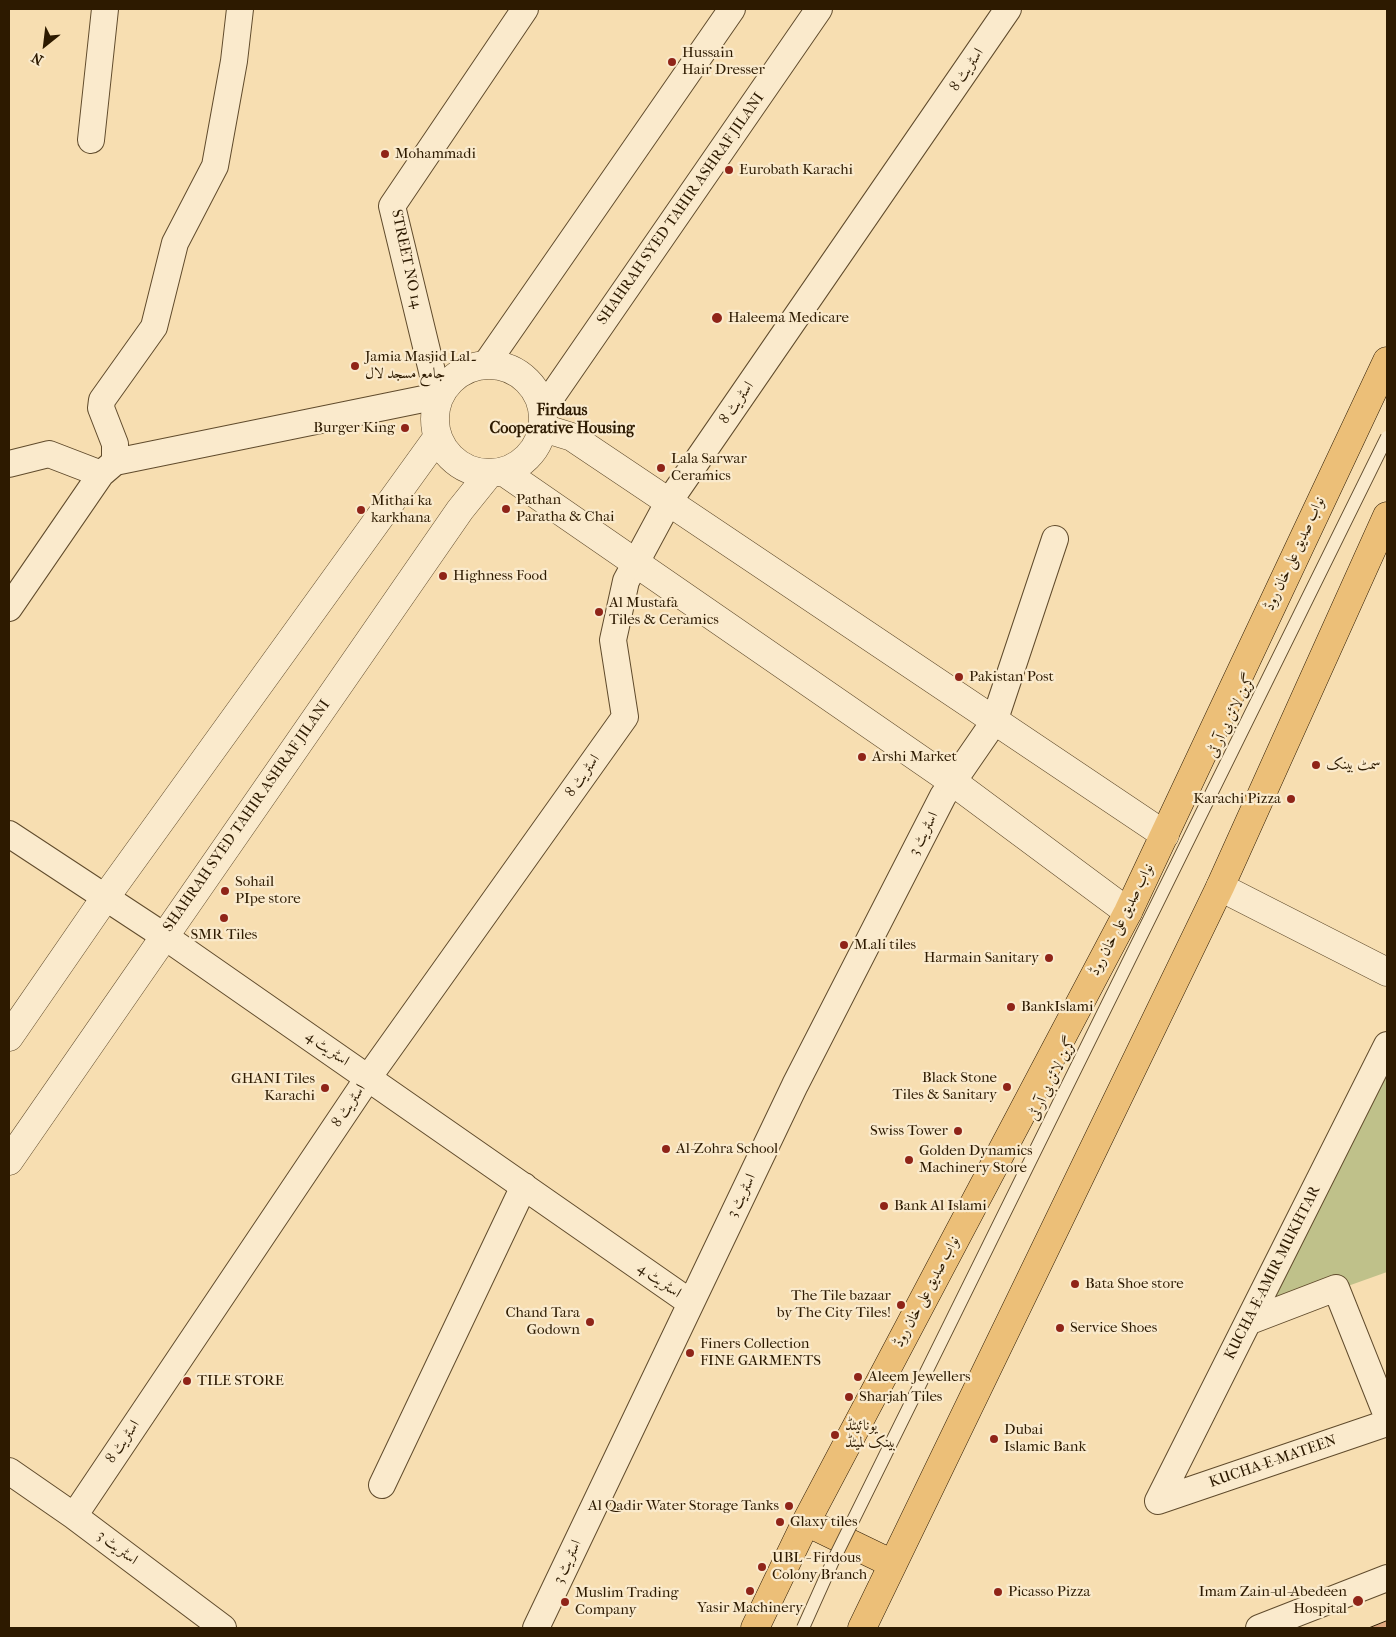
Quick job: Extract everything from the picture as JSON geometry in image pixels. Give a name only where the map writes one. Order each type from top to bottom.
[{"type":"main road","name":"نواب صدیق علی خان روڈ","points":[[755,1628],[806,1522],[1128,912],[1387,361]]},
{"type":"main road","points":[[862,1628],[1220,887],[1387,516]]},
{"type":"main road","points":[[806,1522],[893,1564]]},
{"type":"street","points":[[91,140],[105,9]]},
{"type":"street","points":[[9,608],[108,468],[115,444],[101,408],[102,400],[104,394],[154,328],[176,243],[215,166],[234,61],[240,9]]},
{"type":"street","name":"STREET NO 14","points":[[438,396],[392,206],[525,9]]},
{"type":"street","points":[[486,364],[732,9]]},
{"type":"street","name":"SHAHRAH SYED TAHIR ASHRAF JILANI","points":[[543,419],[819,9]]},
{"type":"street","name":"اسٹریٹ 8","points":[[74,1516],[368,1078],[624,717],[613,640],[626,581],[668,503],[1008,9]]},
{"type":"street","points":[[486,364],[506,366],[524,377],[536,391],[543,419],[534,450],[521,464],[496,473],[470,471],[453,461],[437,438],[433,420],[438,396],[449,380],[465,369],[486,364]]},
{"type":"street","points":[[9,464],[50,454],[108,468],[438,396]]},
{"type":"street","points":[[543,419],[1165,835]]},
{"type":"street","points":[[9,1037],[105,898],[437,438]]},
{"type":"street","points":[[496,473],[635,564],[953,782],[1128,912]]},
{"type":"street","name":"SHAHRAH SYED TAHIR ASHRAF JILANI","points":[[9,1161],[460,510],[496,473]]},
{"type":"street","name":"اسٹریٹ 3","points":[[536,1628],[795,1085],[943,796],[994,722],[1055,539]]},
{"type":"street","name":"اسٹریٹ 4","points":[[9,834],[164,936],[691,1303]]},
{"type":"street","points":[[1220,887],[1387,972]]},
{"type":"street","name":"KUCHA-E-AMIR MUKHTAR","points":[[1158,1501],[1387,1045]]},
{"type":"street","points":[[382,1485],[524,1186]]},
{"type":"street","points":[[1250,1321],[1336,1288],[1387,1416]]},
{"type":"street","name":"KUCHA-E-MATEEN","points":[[1158,1501],[1387,1423]]},
{"type":"street","name":"اسٹریٹ 3","points":[[9,1471],[74,1516],[223,1628]]},
{"type":"street","points":[[1259,1628],[1387,1578]]},
{"type":"lane","name":"گرین لائن بی آر ٹی","points":[[803,1628],[837,1552],[1387,437]]},
{"type":"green space","points":[[1387,1045],[1387,1272],[1250,1321]]},
{"type":"building","points":[[1387,1621],[1387,1628],[1369,1628]]},
{"type":"place","name":"Hussain Hair Dresser","points":[[672,62]]},
{"type":"place","name":"Mohammadi","points":[[385,154]]},
{"type":"place","name":"Eurobath Karachi","points":[[729,170]]},
{"type":"place","name":"Haleema Medicare","points":[[717,318]]},
{"type":"place","name":"Jamia Masjid Lal۔ جامع مسجد لال","points":[[355,366]]},
{"type":"place","name":"Burger King","points":[[405,428]]},
{"type":"place","name":"Lala Sarwar Ceramics","points":[[661,468]]},
{"type":"place","name":"Pathan Paratha & Chai","points":[[506,509]]},
{"type":"place","name":"Mithai ka karkhana","points":[[361,510]]},
{"type":"place","name":"Highness Food","points":[[443,576]]},
{"type":"place","name":"Al Mustafa Tiles & Ceramics","points":[[599,612]]},
{"type":"place","name":"Pakistan Post","points":[[959,677]]},
{"type":"place","name":"Arshi Market","points":[[862,757]]},
{"type":"place","name":"سمٹ بینک","points":[[1316,765]]},
{"type":"place","name":"Karachi Pizza","points":[[1291,799]]},
{"type":"place","name":"Sohail PIpe store","points":[[225,891]]},
{"type":"place","name":"SMR Tiles","points":[[224,918]]},
{"type":"place","name":"M.ali tiles","points":[[844,945]]},
{"type":"place","name":"Harmain Sanitary","points":[[1049,958]]},
{"type":"place","name":"BankIslami","points":[[1011,1007]]},
{"type":"place","name":"Black Stone Tiles & Sanitary","points":[[1007,1087]]},
{"type":"place","name":"GHANI Tiles Karachi","points":[[325,1088]]},
{"type":"place","name":"Swiss Tower","points":[[958,1131]]},
{"type":"place","name":"Al-Zohra School","points":[[666,1149]]},
{"type":"place","name":"Golden Dynamics Machinery Store","points":[[909,1160]]},
{"type":"place","name":"Bank Al Islami","points":[[884,1206]]},
{"type":"place","name":"Bata Shoe store","points":[[1075,1284]]},
{"type":"place","name":"The Tile bazaar by The City Tiles!","points":[[901,1305]]},
{"type":"place","name":"Chand Tara Godown","points":[[590,1322]]},
{"type":"place","name":"Service Shoes","points":[[1060,1328]]},
{"type":"place","name":"Finers Collection FINE GARMENTS","points":[[690,1353]]},
{"type":"place","name":"Aleem Jewellers","points":[[858,1377]]},
{"type":"place","name":"TILE STORE","points":[[187,1381]]},
{"type":"place","name":"Sharjah Tiles","points":[[849,1397]]},
{"type":"place","name":"یونائیٹڈ بینک لمیٹڈ","points":[[835,1435]]},
{"type":"place","name":"Dubai Islamic Bank","points":[[994,1439]]},
{"type":"place","name":"Al Qadir Water Storage Tanks","points":[[789,1506]]},
{"type":"place","name":"Glaxy tiles","points":[[780,1522]]},
{"type":"place","name":"UBL - Firdous Colony Branch","points":[[762,1567]]},
{"type":"place","name":"Yasir Machinery","points":[[750,1591]]},
{"type":"place","name":"Picasso Pizza","points":[[998,1592]]},
{"type":"place","name":"Imam Zain-ul-Abedeen Hospital","points":[[1358,1601]]},
{"type":"place","name":"Muslim Trading Company","points":[[565,1602]]},
{"type":"district","name":"Firdaus Cooperative Housing","points":[[562,420]]}]
